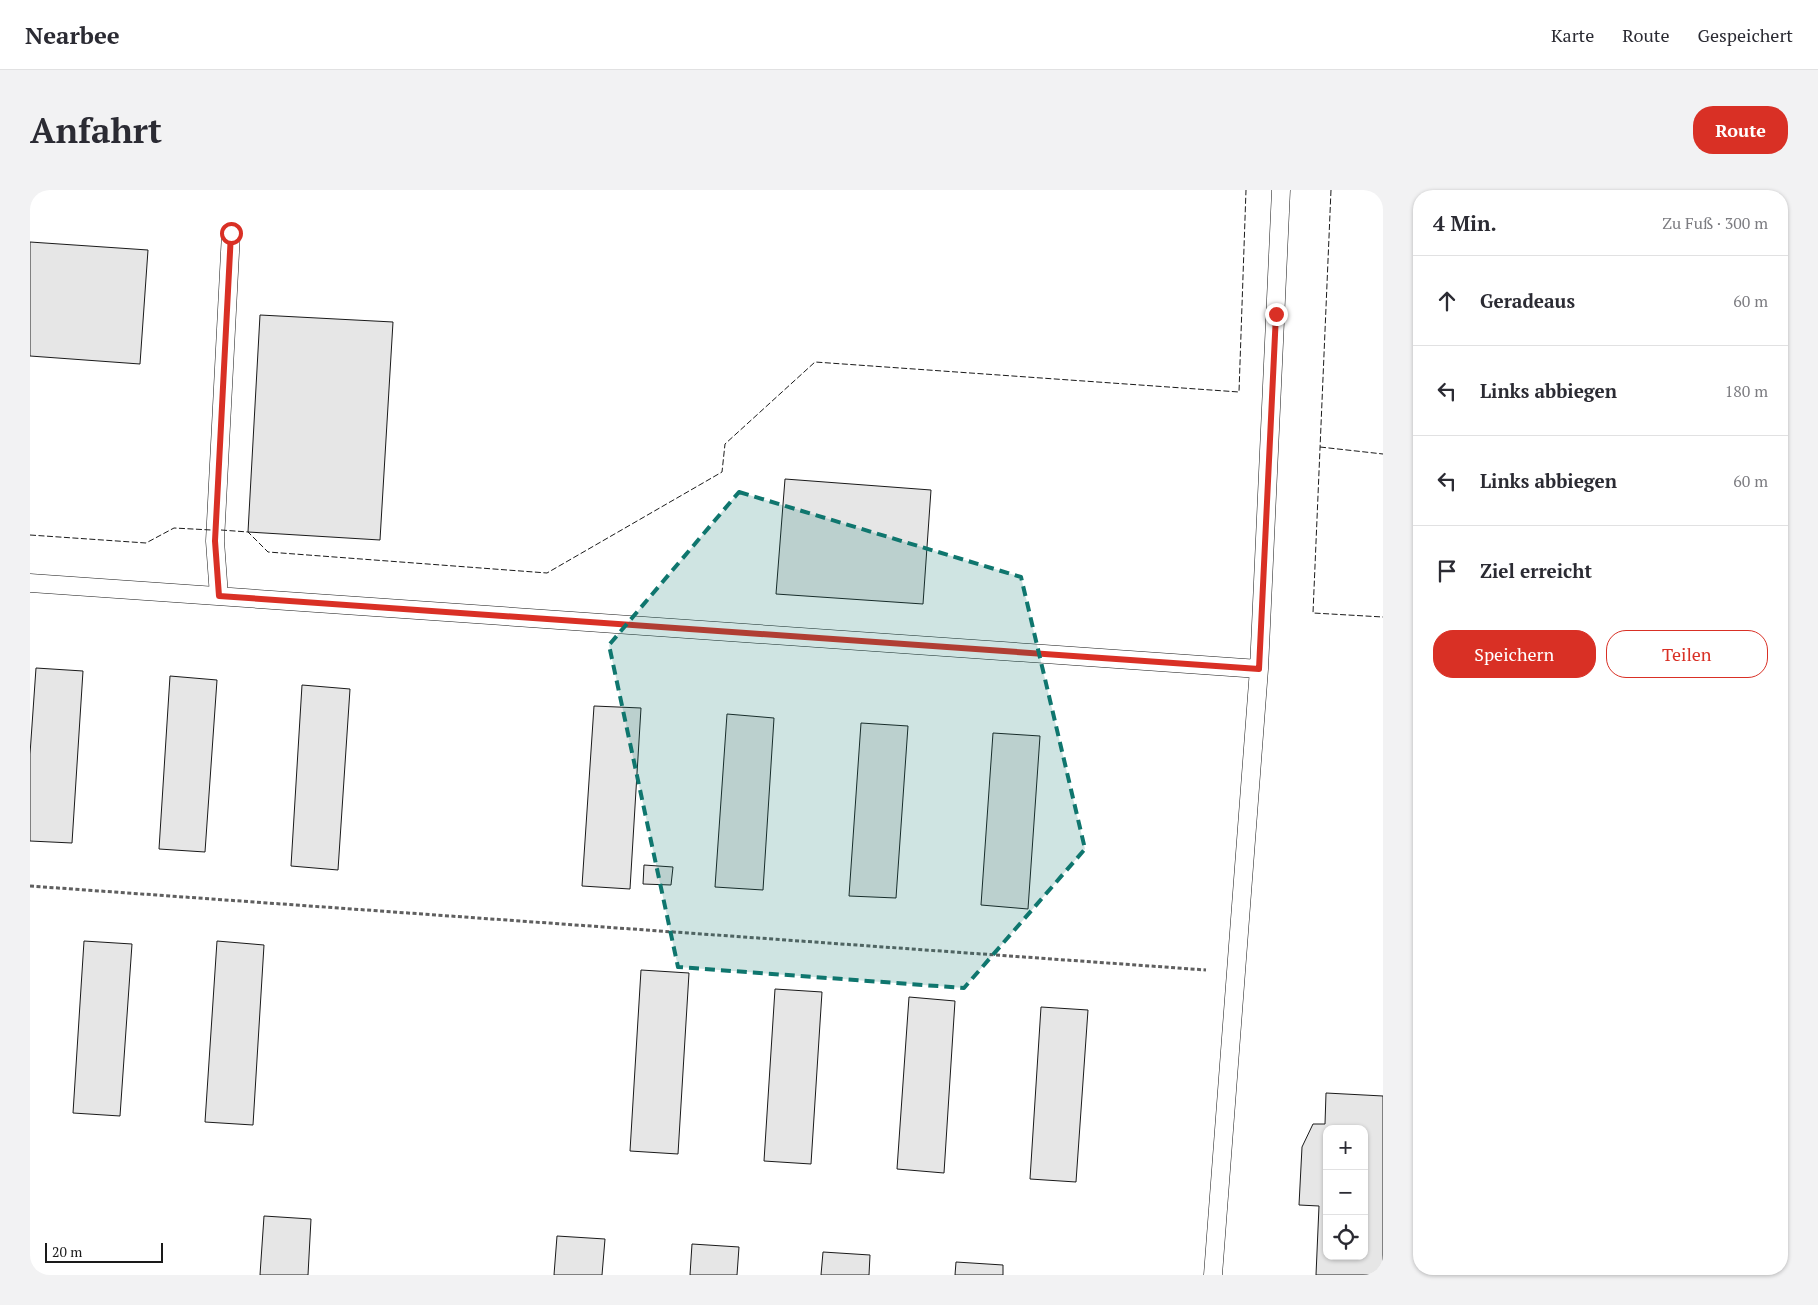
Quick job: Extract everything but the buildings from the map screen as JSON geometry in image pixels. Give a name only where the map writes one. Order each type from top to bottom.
[{"type":"lane","points":[[1213,1275],[1259,669],[1281,190]]},
{"type":"lane","points":[[219,596],[215,541],[231,233]]},
{"type":"lane","points":[[30,583],[1259,669]]},
{"type":"path","points":[[30,886],[1236,973]]},
{"type":"highlighted area","points":[[739,492],[1021,577],[1085,849],[964,988],[678,967],[609,645]]},
{"type":"fence","points":[[221,530],[248,532],[268,552],[547,573],[722,472],[725,444],[815,362],[1239,392],[1246,190]]},
{"type":"fence","points":[[1331,190],[1313,613],[1383,617]]},
{"type":"fence","points":[[1320,447],[1383,454]]},
{"type":"fence","points":[[30,535],[146,543],[174,528],[211,530]]},
{"type":"route","points":[[231,233],[215,541],[219,596],[1259,669],[1276,314]]}]
